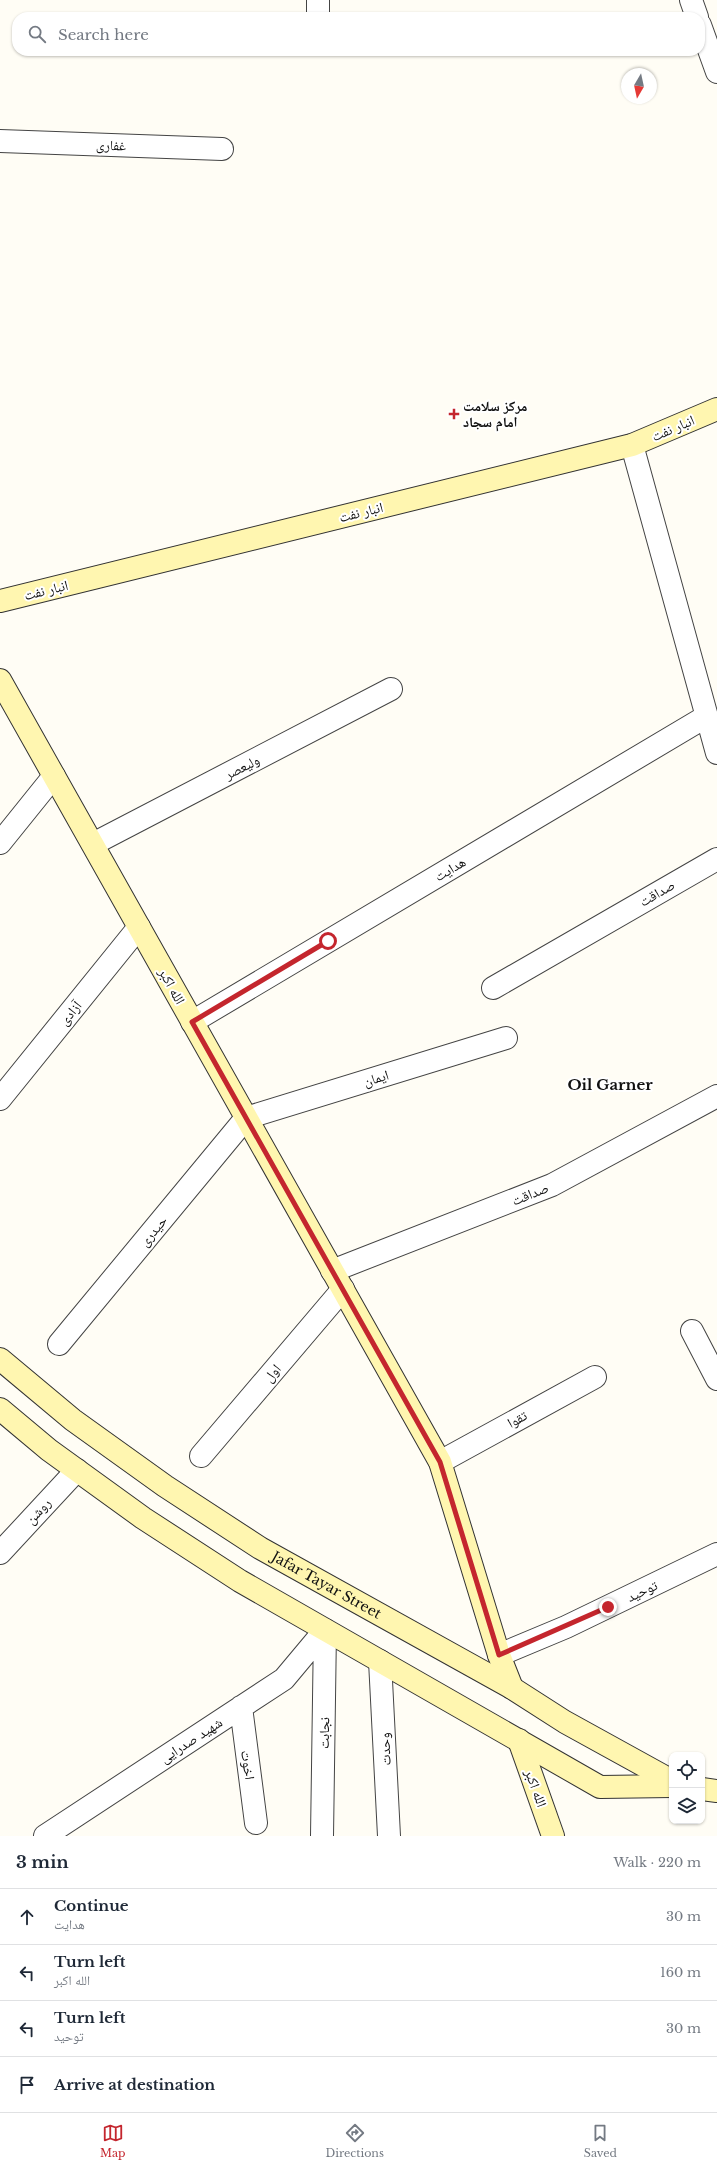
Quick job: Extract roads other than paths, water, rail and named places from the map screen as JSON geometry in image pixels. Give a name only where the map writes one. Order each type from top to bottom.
[{"type":"street","points":[[318,0],[318,12]]},
{"type":"street","points":[[691,0],[695,12]]},
{"type":"street","points":[[705,39],[717,72]]},
{"type":"street","name":"غفاری","points":[[0,141],[222,149]]},
{"type":"street","name":"انبار نفت","points":[[0,601],[632,445],[717,409]]},
{"type":"street","points":[[632,445],[717,752]]},
{"type":"street","name":"الله اکبر","points":[[0,680],[440,1462],[499,1655],[512,1688]]},
{"type":"street","name":"ولیعصر","points":[[92,844],[391,689]]},
{"type":"street","name":"هدایت","points":[[192,1022],[707,716]]},
{"type":"street","points":[[0,843],[54,776]]},
{"type":"street","name":"صداقت","points":[[493,988],[717,859]]},
{"type":"street","name":"آزادی","points":[[0,1099],[139,927]]},
{"type":"street","name":"ایمان","points":[[246,1118],[506,1038]]},
{"type":"street","name":"صداقت","points":[[332,1271],[552,1185],[717,1096]]},
{"type":"street","name":"حیدری","points":[[59,1344],[246,1118]]},
{"type":"street","name":"اول","points":[[201,1456],[343,1289]]},
{"type":"street","points":[[692,1331],[717,1379]]},
{"type":"street","name":"Jafar Tayar Street","points":[[0,1359],[73,1420],[165,1486],[260,1548],[512,1688],[565,1722],[669,1779]]},
{"type":"street","name":"تقوا","points":[[440,1462],[595,1377]]},
{"type":"street","points":[[0,1410],[49,1450],[143,1518],[240,1582],[600,1787],[669,1786]]},
{"type":"street","name":"روشن","points":[[0,1553],[77,1470]]},
{"type":"street","name":"توحید","points":[[499,1655],[566,1627],[693,1567],[717,1554]]},
{"type":"street","points":[[693,1567],[717,1571]]},
{"type":"street","name":"شهید صدرایی","points":[[45,1836],[284,1679],[326,1630]]},
{"type":"street","name":"نجابت","points":[[322,1836],[326,1630]]},
{"type":"street","name":"وحدت","points":[[380,1661],[389,1836]]},
{"type":"street","name":"اخوت","points":[[241,1707],[256,1823]]},
{"type":"street","name":"الله اکبر","points":[[519,1740],[553,1836]]},
{"type":"street","points":[[705,1789],[717,1791]]},
{"type":"place","name":"مرکز سلامت امام سجاد","points":[[454,414]]},
{"type":"district","name":"Oil Garner","points":[[610,1084]]}]
